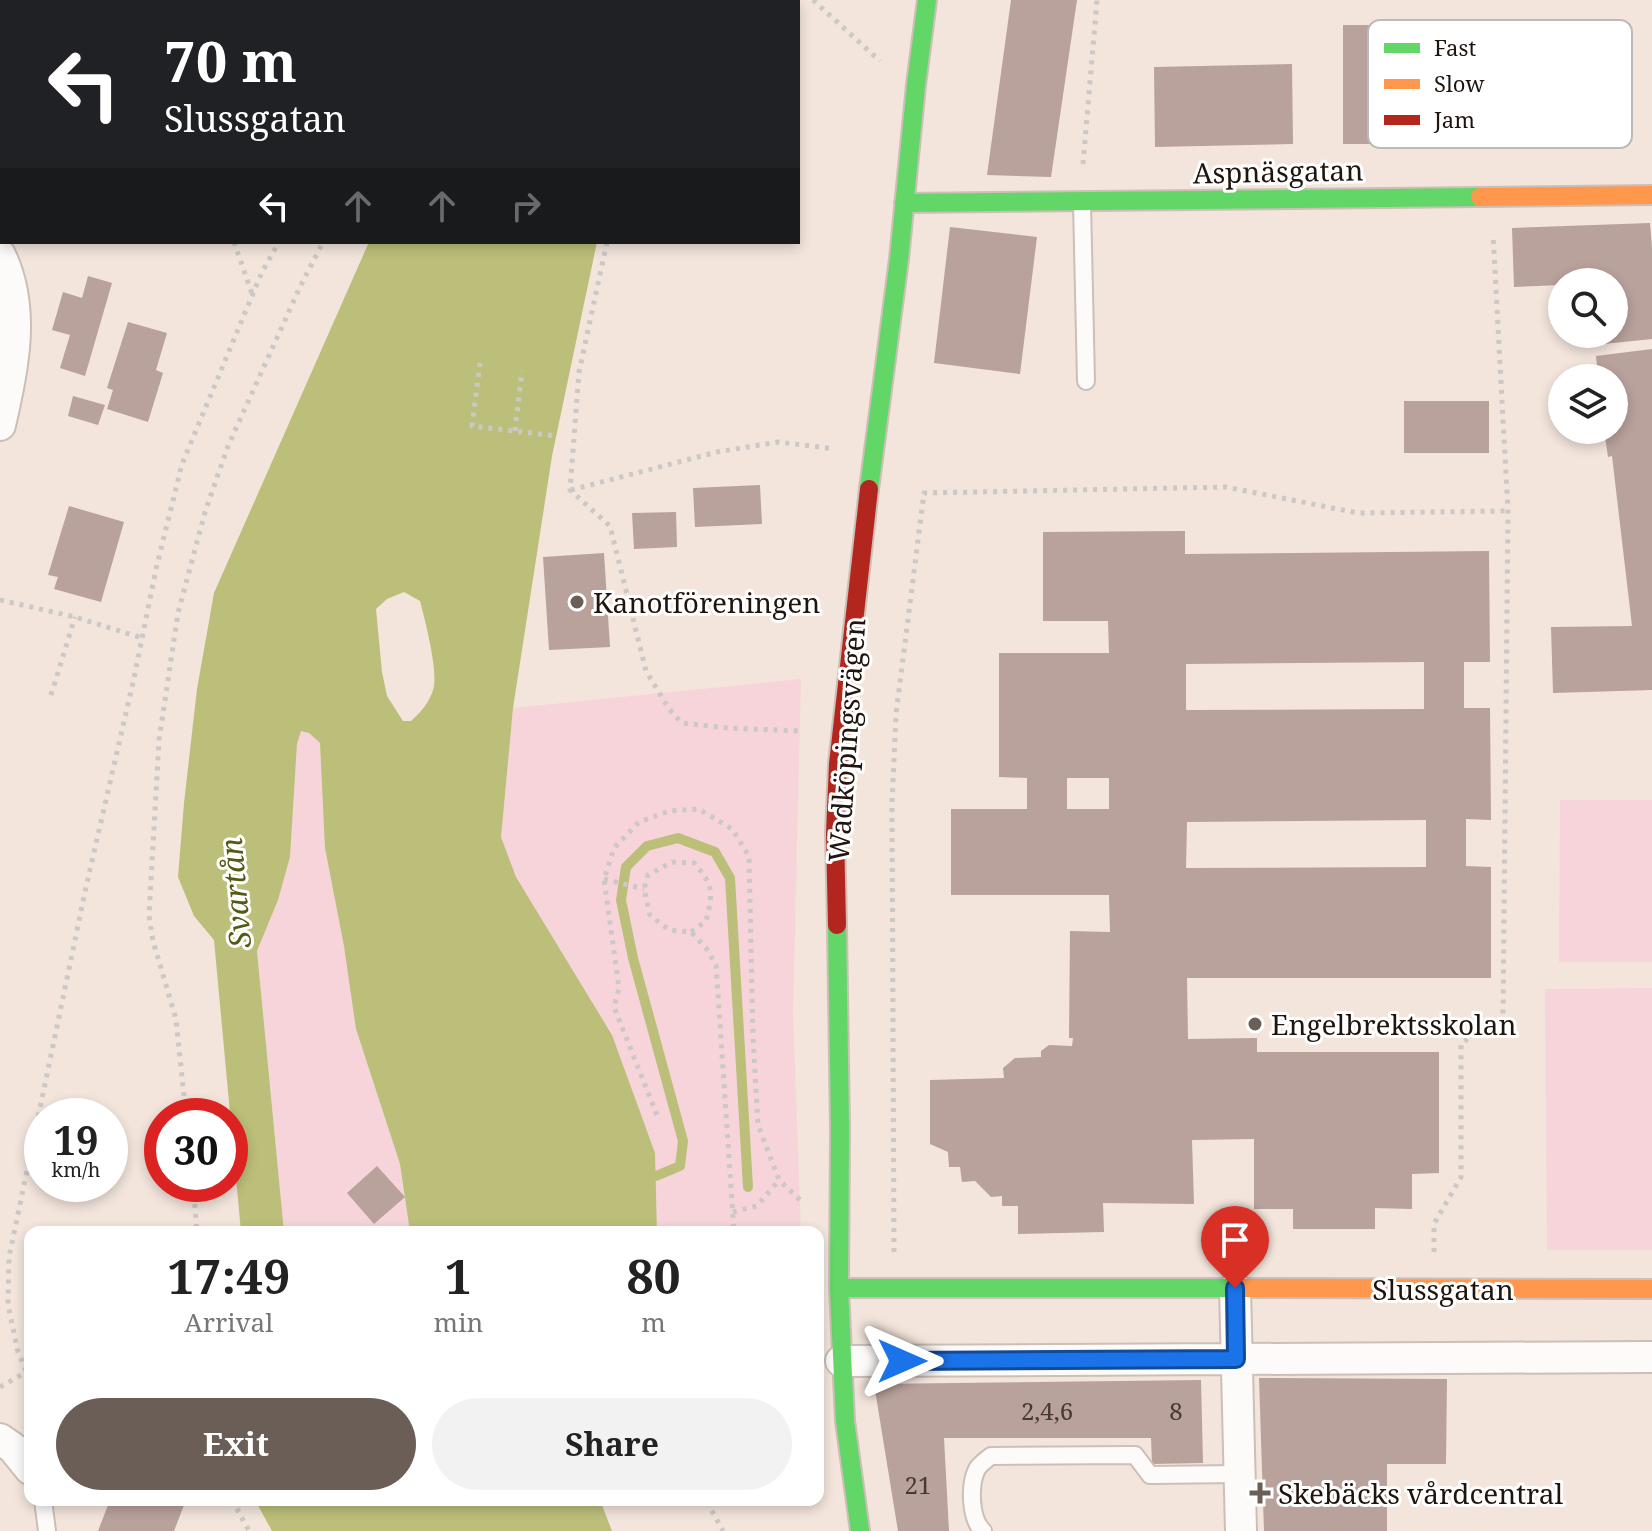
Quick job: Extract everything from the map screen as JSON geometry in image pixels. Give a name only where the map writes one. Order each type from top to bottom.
[{"type":"street","name":"Wadköpingsvägen","points":[[860,1531],[845,1421],[841,1361],[835,834],[838,764],[927,0]]},
{"type":"street","name":"Aspnäsgatan","points":[[904,203],[1652,195]]},
{"type":"street","points":[[0,255],[12,291],[16,339],[0,425]]},
{"type":"street","name":"Slussgatan","points":[[839,1288],[1652,1289]]},
{"type":"street","points":[[1235,1288],[1241,1531]]},
{"type":"street","points":[[841,1361],[1652,1357]]},
{"type":"street","points":[[0,1439],[24,1462]]},
{"type":"lane","points":[[1082,201],[1086,381]]},
{"type":"lane","points":[[983,1531],[973,1515],[973,1482],[978,1467],[991,1456],[1135,1455],[1150,1475],[1239,1474]]},
{"type":"lane","points":[[44,1506],[47,1531]]},
{"type":"path","points":[[813,0],[884,64]]},
{"type":"path","points":[[1082,201],[1083,154],[1097,0]]},
{"type":"path","points":[[1434,1289],[1434,1224],[1461,1177],[1461,1043],[1503,1019],[1508,511],[1492,197]]},
{"type":"path","points":[[235,244],[252,296]]},
{"type":"path","points":[[24,1363],[18,1352],[8,1305],[9,1257],[156,569],[182,464],[262,272],[278,244]]},
{"type":"path","points":[[184,1098],[176,1019],[153,941],[149,916],[159,740],[178,613],[205,512],[228,446],[322,244]]},
{"type":"path","points":[[570,490],[579,372],[607,244]]},
{"type":"path","points":[[480,363],[472,426],[557,436]]},
{"type":"path","points":[[515,431],[522,371]]},
{"type":"path","points":[[570,490],[717,452],[778,442],[841,450]]},
{"type":"path","points":[[894,1288],[892,804],[896,714],[924,493],[1226,487],[1358,513],[1508,511]]},
{"type":"path","points":[[570,490],[610,526],[646,671],[669,709],[682,723],[809,731]]},
{"type":"path","points":[[0,600],[75,617],[142,638]]},
{"type":"path","points":[[51,695],[75,617]]},
{"type":"path","points":[[657,1115],[614,1007],[619,988],[604,879],[614,848],[639,822],[669,811],[699,809],[732,829],[749,856],[758,1125],[779,1180],[804,1204]]},
{"type":"path","points":[[672,862],[694,863],[708,877],[712,898],[706,921],[691,932],[669,930],[650,915],[644,889],[648,875],[672,862]]},
{"type":"path","points":[[604,879],[644,889]]},
{"type":"path","points":[[691,932],[716,965],[733,1226]]},
{"type":"path","points":[[732,1212],[757,1206],[779,1180]]},
{"type":"path","points":[[194,1202],[196,1226]]},
{"type":"path","points":[[0,1387],[24,1373]]},
{"type":"path","points":[[235,1506],[249,1531]]},
{"type":"path","points":[[709,1506],[723,1531]]},
{"type":"shaded area","points":[[801,679],[793,1013],[801,1226],[657,1226],[655,1153],[516,877],[499,835],[513,708]]},
{"type":"shaded area","points":[[300,731],[309,733],[320,743],[356,1029],[400,1164],[409,1226],[283,1226],[257,951],[278,900],[290,857]]},
{"type":"shaded area","points":[[1560,800],[1652,800],[1652,962],[1559,962]]},
{"type":"shaded area","points":[[1652,988],[1652,1250],[1547,1250],[1545,989]]},
{"type":"water","name":"Svartån","points":[[368,244],[597,244],[552,456],[513,708],[501,837],[516,877],[612,1035],[655,1153],[657,1226],[409,1226],[400,1164],[356,1029],[325,848],[320,743],[309,733],[301,731],[297,744],[290,857],[278,900],[257,951],[283,1226],[240,1226],[238,1202],[248,1202],[248,1098],[229,1098],[214,940],[194,916],[178,877],[197,689],[214,593]],"holes":[[[404,592],[420,601],[434,672],[427,703],[411,721],[403,721],[387,696],[382,672],[376,609],[387,599]]]},
{"type":"water","points":[[258,1506],[602,1506],[612,1531],[272,1531]]},
{"type":"building","points":[[1011,0],[1077,0],[1051,177],[987,175]]},
{"type":"building","points":[[1343,25],[1368,25],[1368,144],[1343,144]]},
{"type":"building","points":[[1292,64],[1293,144],[1155,147],[1154,67]]},
{"type":"building","points":[[1650,223],[1652,339],[1628,342],[1628,268],[1548,268],[1548,286],[1514,287],[1512,228]]},
{"type":"building","points":[[950,227],[1037,237],[1020,374],[934,363]]},
{"type":"building","points":[[88,276],[112,283],[85,376],[60,368],[70,335],[52,330],[63,292],[82,298]]},
{"type":"building","points":[[128,322],[167,333],[156,370],[163,373],[148,422],[107,409],[113,390],[107,388]]},
{"type":"building","points":[[1652,349],[1652,690],[1553,693],[1551,627],[1632,626],[1612,456],[1608,457],[1606,444],[1628,444],[1628,364],[1597,364],[1596,356]]},
{"type":"building","points":[[73,396],[105,405],[98,425],[68,416]]},
{"type":"building","points":[[1404,401],[1489,401],[1489,453],[1404,453]]},
{"type":"building","points":[[760,485],[762,524],[695,527],[693,488]]},
{"type":"building","points":[[69,506],[124,522],[101,602],[54,589],[58,577],[48,575]]},
{"type":"building","points":[[676,512],[677,547],[634,549],[632,513]]},
{"type":"building","points":[[1185,531],[1185,554],[1489,551],[1490,662],[1464,662],[1464,708],[1490,708],[1491,820],[1466,819],[1466,866],[1491,867],[1491,978],[1187,978],[1188,1039],[1257,1038],[1257,1052],[1439,1052],[1439,1173],[1412,1174],[1412,1209],[1375,1208],[1375,1229],[1293,1229],[1293,1209],[1254,1209],[1254,1139],[1192,1140],[1194,1204],[1103,1203],[1104,1232],[1018,1234],[1018,1206],[1002,1206],[1002,1196],[991,1197],[975,1181],[962,1182],[960,1167],[949,1167],[948,1152],[930,1144],[930,1080],[1004,1078],[1003,1068],[1015,1058],[1041,1057],[1041,1051],[1049,1045],[1072,1046],[1073,1038],[1069,1038],[1070,931],[1110,932],[1109,895],[951,895],[951,809],[1027,809],[1027,778],[999,777],[999,653],[1109,653],[1108,621],[1043,621],[1043,532]],"holes":[[[1424,662],[1424,709],[1186,710],[1186,664]],[[1067,778],[1109,778],[1109,809],[1067,809]],[[1426,820],[1426,867],[1186,868],[1187,822]]]},
{"type":"building","name":"Kanotföreningen","points":[[604,553],[610,647],[549,650],[543,557]]},
{"type":"building","points":[[377,1166],[405,1197],[374,1224],[347,1193]]},
{"type":"building","points":[[1259,1378],[1447,1379],[1446,1464],[1387,1464],[1387,1531],[1264,1531]]},
{"type":"building","points":[[1201,1380],[1203,1463],[1152,1464],[1151,1438],[944,1438],[949,1531],[898,1531],[874,1384]]},
{"type":"building","points":[[108,1506],[184,1506],[174,1531],[98,1531]]},
{"type":"waterway","points":[[656,1176],[680,1166],[683,1141],[633,958],[621,900],[626,867],[647,846],[678,838],[715,852],[730,878],[748,1187]]},
{"type":"traffic: fast","points":[[869,489],[899,259],[927,0]]},
{"type":"traffic: fast","points":[[904,203],[1480,197]]},
{"type":"traffic: fast","points":[[837,925],[839,1288],[845,1421],[860,1531]]},
{"type":"traffic: fast","points":[[839,1288],[1242,1288]]},
{"type":"traffic: slow","points":[[1480,197],[1652,195]]},
{"type":"traffic: slow","points":[[1242,1288],[1652,1289]]},
{"type":"traffic: jam","points":[[837,925],[835,834],[838,764],[869,489]]},
{"type":"place","name":"Kanotföreningen","points":[[577,602]]},
{"type":"place","name":"Engelbrektsskolan","points":[[1255,1024]]},
{"type":"place","name":"Skebäcks vårdcentral","points":[[1260,1493]]},
{"type":"route","points":[[902,1361],[1236,1359],[1235,1288]]}]
